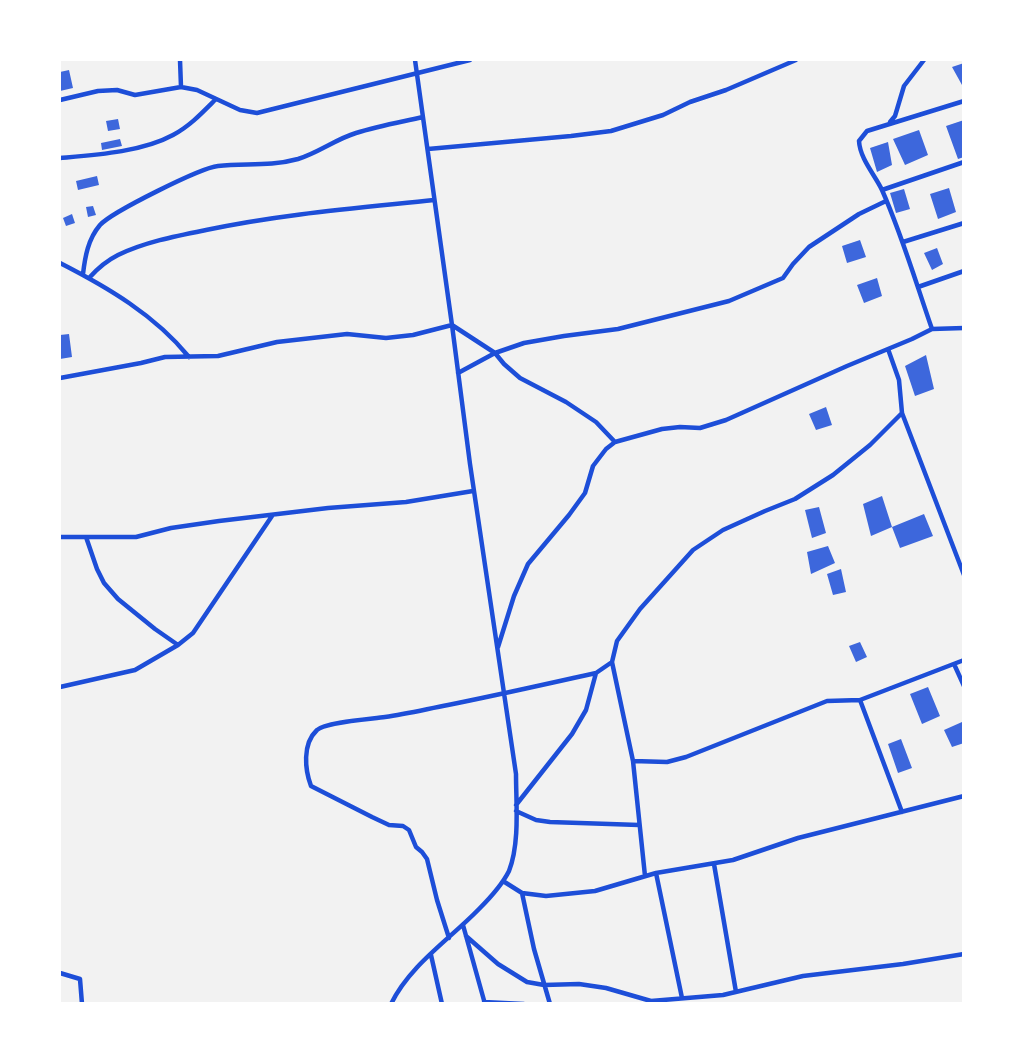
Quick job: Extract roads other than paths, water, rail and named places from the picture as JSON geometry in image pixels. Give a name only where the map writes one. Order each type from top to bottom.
[{"type":"street","points":[[180,60],[181,87]]},
{"type":"street","points":[[391,1003],[405,981],[463,925],[503,881],[515,847],[516,808],[516,774],[415,60]]},
{"type":"street","points":[[60,100],[98,91],[117,90],[135,95],[181,87],[197,90],[240,110],[257,113],[470,60]]},
{"type":"street","points":[[428,149],[611,131],[663,115],[796,60]]},
{"type":"street","points":[[890,123],[895,116],[904,86],[924,60]]},
{"type":"street","points":[[60,158],[156,143],[176,134],[216,99]]},
{"type":"street","points":[[932,329],[902,242],[881,190],[860,151],[859,141],[867,131],[964,101]]},
{"type":"street","points":[[83,274],[87,247],[99,226],[111,216],[204,169],[218,166],[274,165],[300,158],[354,133],[423,117]]},
{"type":"street","points":[[881,190],[964,162]]},
{"type":"street","points":[[89,278],[98,267],[117,256],[180,235],[273,217],[434,200]]},
{"type":"street","points":[[458,373],[495,353],[524,343],[618,329],[729,300],[783,278],[809,247],[859,214],[886,201]]},
{"type":"street","points":[[902,242],[964,222]]},
{"type":"street","points":[[60,263],[83,274],[148,316],[175,340],[189,358]]},
{"type":"street","points":[[918,287],[964,271]]},
{"type":"street","points":[[60,378],[164,357],[218,356],[278,342],[330,335],[386,338],[413,335],[452,325],[495,353],[520,378],[566,402],[596,422],[615,442]]},
{"type":"street","points":[[497,648],[528,564],[585,493],[593,466],[615,442],[662,429],[700,428],[726,420],[932,329],[964,328]]},
{"type":"street","points":[[888,349],[899,380],[902,413],[964,575]]},
{"type":"street","points":[[645,876],[632,761],[612,662],[617,642],[640,609],[694,550],[723,530],[795,499],[824,481],[870,445],[902,413]]},
{"type":"street","points":[[60,537],[136,537],[171,528],[328,508],[407,502],[474,491]]},
{"type":"street","points":[[60,687],[135,670],[178,645],[193,632],[273,515]]},
{"type":"street","points":[[86,537],[104,583],[118,599],[178,645]]},
{"type":"street","points":[[632,761],[667,762],[686,757],[827,701],[860,700],[964,660]]},
{"type":"street","points":[[449,938],[427,859],[416,847],[409,830],[403,826],[389,825],[311,786],[306,774],[309,742],[317,729],[330,724],[390,716],[505,694],[596,673],[612,662]]},
{"type":"street","points":[[954,664],[964,686]]},
{"type":"street","points":[[516,808],[572,734],[586,710],[596,673]]},
{"type":"street","points":[[860,700],[902,812]]},
{"type":"street","points":[[503,881],[522,892],[546,896],[595,891],[656,873],[733,860],[798,838],[964,796]]},
{"type":"street","points":[[516,808],[536,820],[550,822],[639,825]]},
{"type":"street","points":[[714,864],[736,992]]},
{"type":"street","points":[[656,873],[681,998]]},
{"type":"street","points":[[522,892],[550,1003]]},
{"type":"street","points":[[463,925],[485,1003],[524,1003]]},
{"type":"street","points":[[466,936],[498,964],[527,982],[606,988],[651,1002],[723,995],[803,976],[964,954]]},
{"type":"street","points":[[431,955],[442,1003]]},
{"type":"street","points":[[60,973],[80,979],[82,1003]]},
{"type":"street","points":[[704,996],[709,1003]]}]
